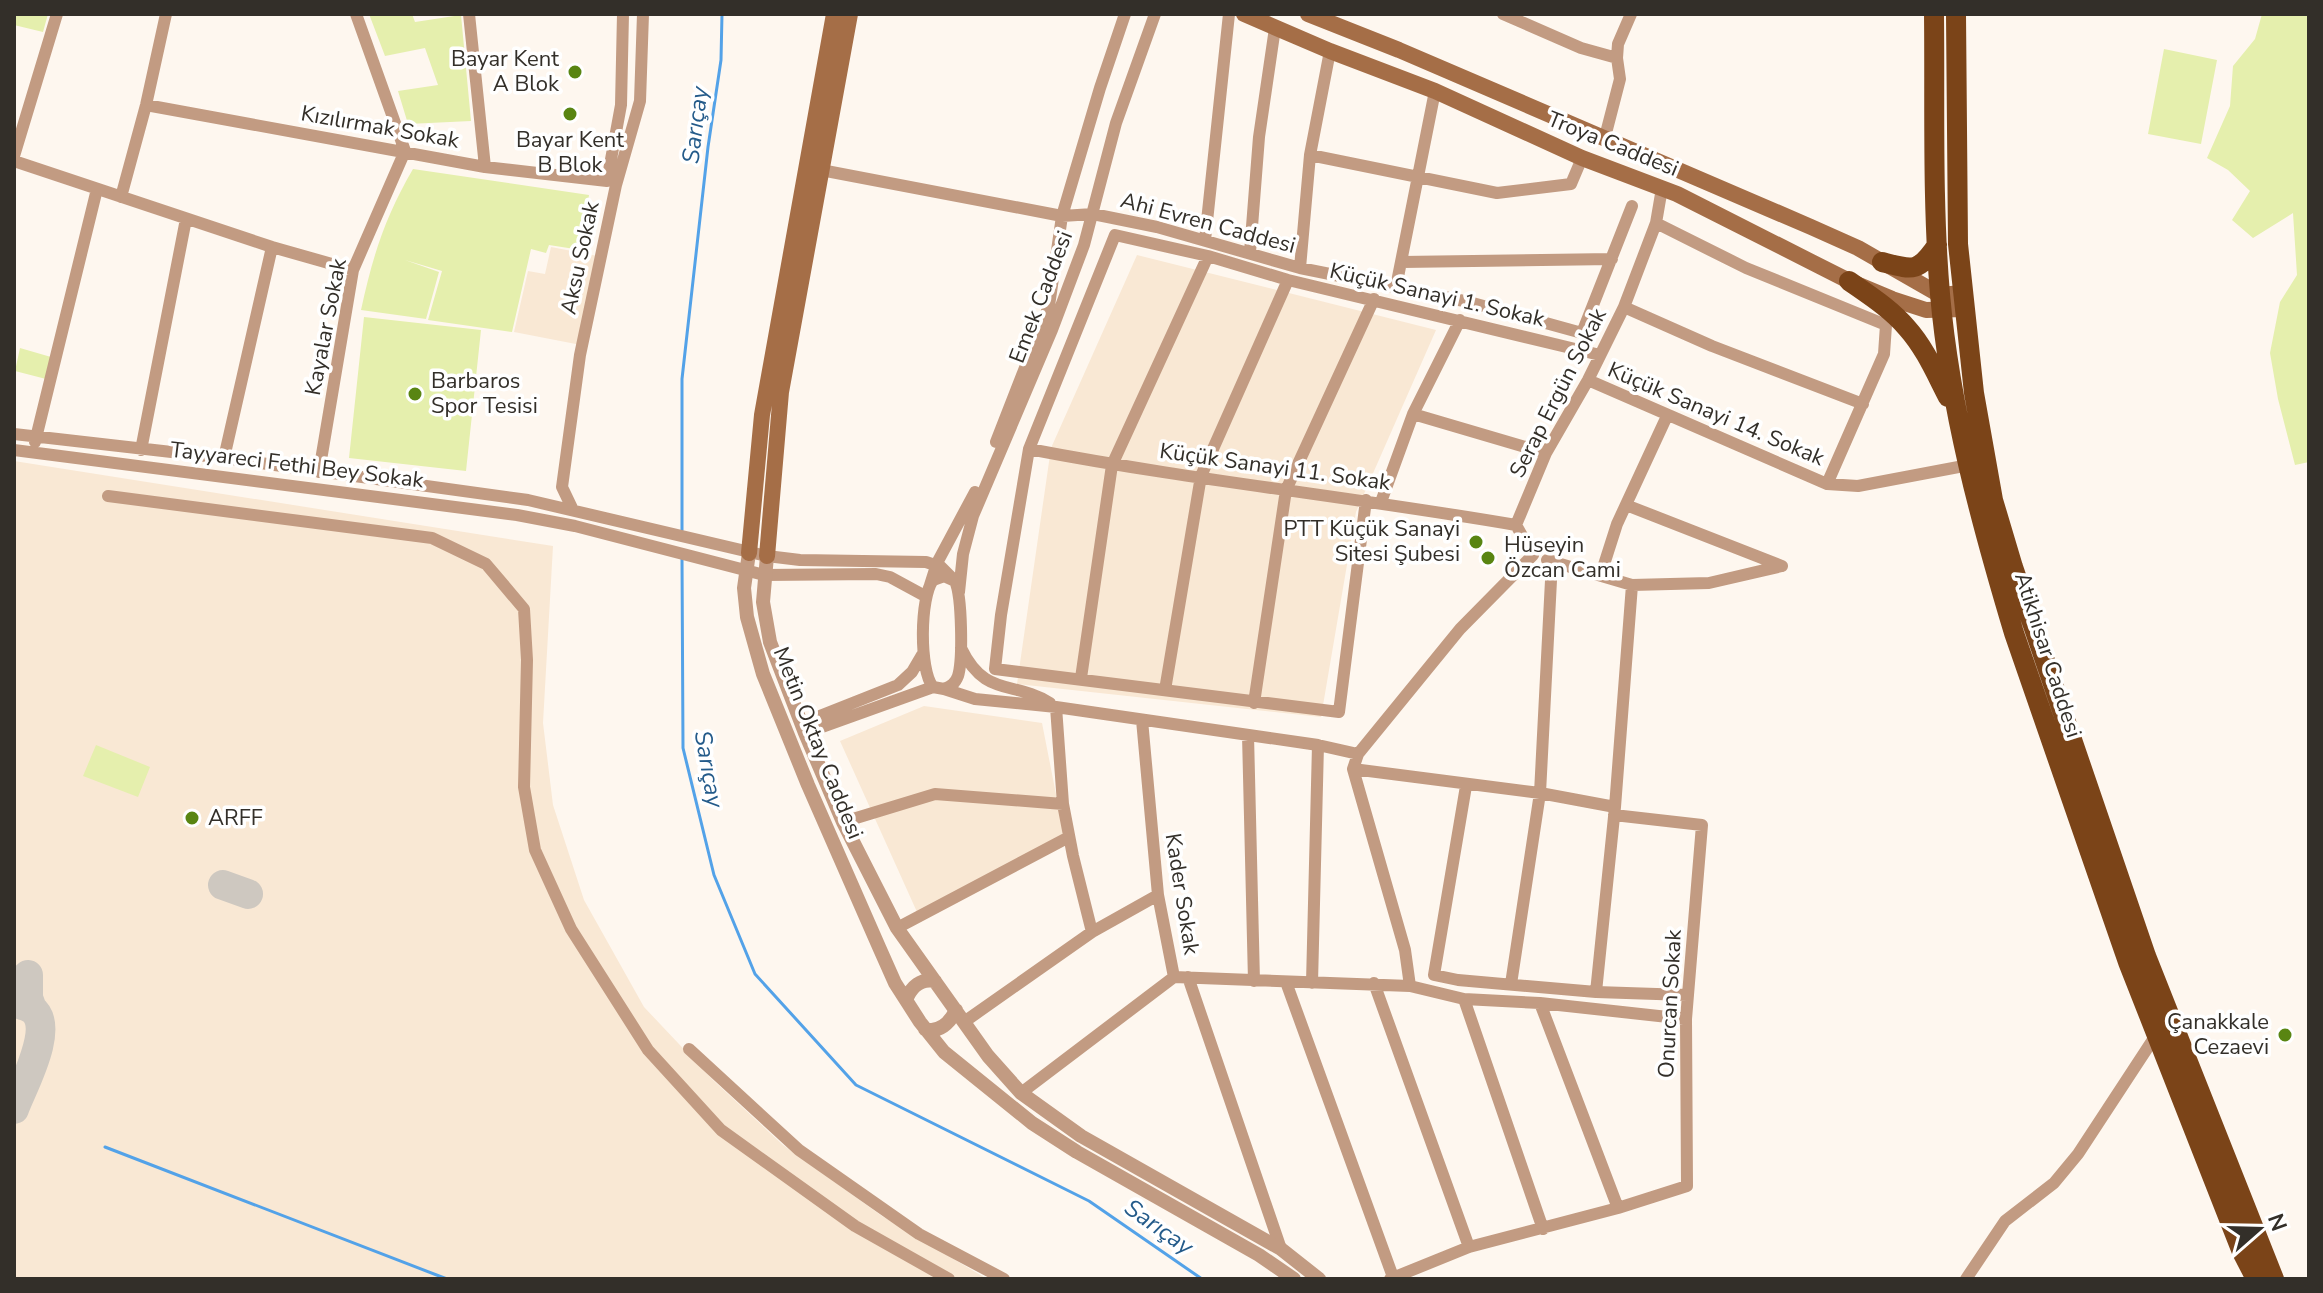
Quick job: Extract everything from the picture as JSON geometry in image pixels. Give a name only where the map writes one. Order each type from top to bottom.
[{"type":"highway","name":"Atikhisar Caddesi","points":[[1934,14],[1937,245],[1941,303],[1957,415],[2014,633],[2156,1035],[2274,1279]]},
{"type":"highway","name":"Atikhisar Caddesi","points":[[1956,14],[1958,244],[1982,445],[1993,500],[2013,567],[2224,1180],[2242,1252],[2256,1279]]},
{"type":"highway","points":[[1882,262],[1910,269],[1923,265],[1937,245]]},
{"type":"highway","points":[[1849,281],[1888,309],[1909,329],[1929,358],[1957,415]]},
{"type":"main road","name":"Metin Oktay Caddesi","points":[[745,552],[762,415],[834,14]]},
{"type":"main road","name":"Metin Oktay Caddesi","points":[[767,556],[781,392],[850,14]]},
{"type":"main road","name":"Troya Caddesi","points":[[1244,14],[1435,91],[1582,158],[1662,188],[1849,281],[1892,299],[1926,310],[1941,303],[1963,301]]},
{"type":"main road","name":"Troya Caddesi","points":[[1308,14],[1605,137],[1835,237],[1882,262],[1941,303]]},
{"type":"street","points":[[57,14],[14,159],[186,219],[353,270]]},
{"type":"street","points":[[121,197],[166,14]]},
{"type":"street","points":[[356,14],[405,151]]},
{"type":"street","points":[[469,14],[485,167]]},
{"type":"street","name":"Aksu Sokak","points":[[607,181],[621,105],[623,14]]},
{"type":"street","name":"Aksu Sokak","points":[[573,510],[562,487],[580,355],[616,185],[640,101],[643,14]]},
{"type":"street","name":"Emek Caddesi","points":[[1123,16],[1062,216],[1049,306],[971,500],[936,566],[928,590],[924,671],[938,688],[950,687],[957,678],[960,646],[957,586],[973,516],[1052,330],[1093,214],[1116,123],[1155,14]]},
{"type":"street","points":[[1205,240],[1229,14]]},
{"type":"street","points":[[1503,14],[1581,48],[1617,58]]},
{"type":"street","points":[[1605,137],[1620,79],[1618,44],[1631,14]]},
{"type":"street","points":[[1250,252],[1259,137],[1275,28]]},
{"type":"street","points":[[1300,268],[1310,155],[1330,51]]},
{"type":"street","points":[[1396,287],[1435,91]]},
{"type":"street","name":"Kızılırmak Sokak","points":[[146,105],[485,167],[607,181]]},
{"type":"street","name":"Kayalar Sokak","points":[[319,472],[353,270],[405,151]]},
{"type":"street","points":[[1310,155],[1497,193],[1571,184],[1582,158]]},
{"type":"street","name":"Ahi Evren Caddesi","points":[[821,170],[1062,216],[1093,214],[1157,227],[1300,268],[1469,302],[1582,333],[1612,259]]},
{"type":"street","name":"Serap Ergün Sokak","points":[[1516,525],[1546,453],[1588,380],[1624,307],[1656,223],[1662,188]]},
{"type":"street","points":[[32,452],[97,189]]},
{"type":"street","points":[[1402,262],[1612,259],[1632,206]]},
{"type":"street","points":[[141,450],[186,219]]},
{"type":"street","points":[[1656,223],[1746,268],[1886,325],[1884,354],[1827,484]]},
{"type":"street","name":"Küçük Sanayi 1. Sokak","points":[[1029,449],[1115,235],[1600,355]]},
{"type":"street","points":[[224,458],[272,247]]},
{"type":"street","points":[[1081,678],[1112,465],[1208,256]]},
{"type":"street","points":[[1165,690],[1201,476],[1288,280]]},
{"type":"street","points":[[1254,703],[1286,490],[1374,299]]},
{"type":"street","points":[[1624,307],[1712,346],[1863,404]]},
{"type":"street","points":[[1381,502],[1413,414],[1460,320]]},
{"type":"street","name":"Küçük Sanayi 14. Sokak","points":[[1588,380],[1827,484],[1858,486],[1969,465]]},
{"type":"street","points":[[1413,414],[1546,453]]},
{"type":"street","points":[[1601,574],[1617,524],[1667,416]]},
{"type":"street","name":"Tayyareci Fethi Bey Sokak","points":[[14,434],[224,458],[528,500],[767,556],[800,560],[926,562],[936,566]]},
{"type":"street","points":[[1029,449],[995,669],[1339,712],[1366,500]]},
{"type":"street","name":"Küçük Sanayi 11. Sokak","points":[[1029,449],[1112,465],[1381,502],[1516,525]]},
{"type":"street","name":"Tayyareci Fethi Bey Sokak","points":[[14,450],[517,515],[575,526],[764,575],[876,574],[928,590]]},
{"type":"street","points":[[108,496],[432,538],[486,564],[524,609],[527,660],[524,787],[535,850],[571,929],[648,1050],[721,1130],[855,1226],[949,1279]]},
{"type":"street","points":[[1516,525],[1533,555],[1632,585],[1709,583],[1782,566],[1626,505]]},
{"type":"street","name":"Metin Oktay Caddesi","points":[[745,552],[747,617],[763,674],[895,983],[925,1029],[944,1052],[1032,1123],[1077,1152],[1259,1255],[1294,1279]]},
{"type":"street","points":[[1410,986],[1405,950],[1353,769],[1358,754],[1460,629],[1533,555]]},
{"type":"street","name":"Metin Oktay Caddesi","points":[[767,556],[763,602],[770,642],[843,822],[897,928],[988,1056],[1021,1093],[1081,1136],[1281,1249],[1319,1279]]},
{"type":"street","points":[[1511,984],[1540,793],[1552,561]]},
{"type":"street","points":[[936,566],[957,586]]},
{"type":"street","points":[[928,590],[938,577],[950,577],[957,586]]},
{"type":"street","points":[[1596,992],[1632,585]]},
{"type":"street","points":[[960,646],[975,670],[987,681],[1041,698],[1056,707]]},
{"type":"street","points":[[804,728],[898,685],[912,672],[924,653]]},
{"type":"street","points":[[804,728],[938,688],[975,699],[1056,707],[1318,745],[1358,754]]},
{"type":"street","points":[[1056,707],[1063,804],[1092,932]]},
{"type":"street","name":"Kader Sokak","points":[[1021,1093],[1174,977],[1158,895],[1142,720]]},
{"type":"street","points":[[1248,735],[1254,981]]},
{"type":"street","points":[[1312,983],[1318,745]]},
{"type":"street","points":[[1353,769],[1466,786],[1540,793],[1614,811]]},
{"type":"street","points":[[1466,786],[1434,975],[1458,980],[1596,992],[1687,995]]},
{"type":"street","points":[[843,822],[935,794],[1063,804]]},
{"type":"street","name":"Onurcan Sokak","points":[[1614,811],[1702,825],[1686,1019],[1687,1186],[1618,1208]]},
{"type":"street","points":[[897,928],[1069,837]]},
{"type":"street","points":[[925,1029],[936,1030],[944,1026],[1092,932],[1158,895]]},
{"type":"street","points":[[1174,977],[1374,983],[1410,986],[1464,999],[1540,1003],[1686,1019]]},
{"type":"street","points":[[1188,977],[1281,1249]]},
{"type":"street","points":[[906,1000],[914,987],[929,980],[935,981]]},
{"type":"street","points":[[1286,982],[1392,1278],[1469,1247],[1618,1208],[1540,1003]]},
{"type":"street","points":[[1374,983],[1469,1247]]},
{"type":"street","points":[[1464,999],[1543,1229]]},
{"type":"street","points":[[1967,1279],[2005,1221],[2054,1183],[2078,1154],[2156,1035]]},
{"type":"street","points":[[689,1049],[799,1150],[919,1234],[1004,1279]]},
{"type":"shaded area","points":[[551,247],[598,256],[581,345],[514,332],[528,271],[545,274]]},
{"type":"shaded area","points":[[1137,255],[1436,330],[1356,512],[1321,717],[1017,684],[1051,448]]},
{"type":"shaded area","points":[[14,461],[553,546],[543,723],[553,805],[584,900],[644,1007],[713,1080],[783,1145],[882,1216],[987,1279],[14,1279]]},
{"type":"shaded area","points":[[924,706],[1042,723],[1064,835],[917,912],[840,741]]},
{"type":"green space","points":[[14,14],[48,14],[43,32],[14,25]]},
{"type":"green space","points":[[369,14],[412,14],[415,22],[461,15],[471,121],[408,124],[398,91],[438,85],[425,48],[385,56]]},
{"type":"green space","points":[[2262,14],[2309,14],[2309,462],[2295,465],[2270,353],[2280,302],[2297,275],[2293,213],[2253,238],[2232,220],[2250,191],[2228,170],[2207,158],[2230,106],[2233,66],[2255,39]]},
{"type":"green space","points":[[2164,49],[2217,60],[2201,144],[2148,134]]},
{"type":"green space","points":[[413,169],[589,195],[581,250],[549,245],[546,253],[531,249],[512,332],[428,320],[442,271],[405,260],[439,272],[426,319],[361,310],[381,237]]},
{"type":"green space","name":"Barbaros Spor Tesisi","points":[[364,317],[481,330],[466,471],[349,458]]},
{"type":"green space","points":[[20,348],[51,357],[46,379],[15,371]]},
{"type":"green space","points":[[96,745],[150,767],[138,797],[83,776]]},
{"type":"waterway","name":"Sarıçay","points":[[682,530],[682,379],[721,60],[722,14]]},
{"type":"waterway","name":"Sarıçay","points":[[682,558],[683,748],[714,875],[755,974],[856,1085],[1089,1201],[1202,1279]]},
{"type":"waterway","points":[[105,1147],[447,1279]]},
{"type":"taxiway","points":[[223,885],[248,894]]},
{"type":"taxiway","points":[[14,988],[28,975],[28,998],[32,1009]]},
{"type":"taxiway","points":[[14,1002],[32,1009],[40,1029],[35,1058],[14,1109]]},
{"type":"place","name":"Bayar Kent A Blok","points":[[575,72]]},
{"type":"place","name":"Bayar Kent B Blok","points":[[570,114]]},
{"type":"place","name":"Barbaros Spor Tesisi","points":[[415,394]]},
{"type":"place","name":"PTT Küçük Sanayi Sitesi Şubesi","points":[[1476,542]]},
{"type":"place","name":"Hüseyin Özcan Cami","points":[[1488,558]]},
{"type":"place","name":"ARFF","points":[[192,818]]},
{"type":"place","name":"Çanakkale Cezaevi","points":[[2285,1035]]}]
